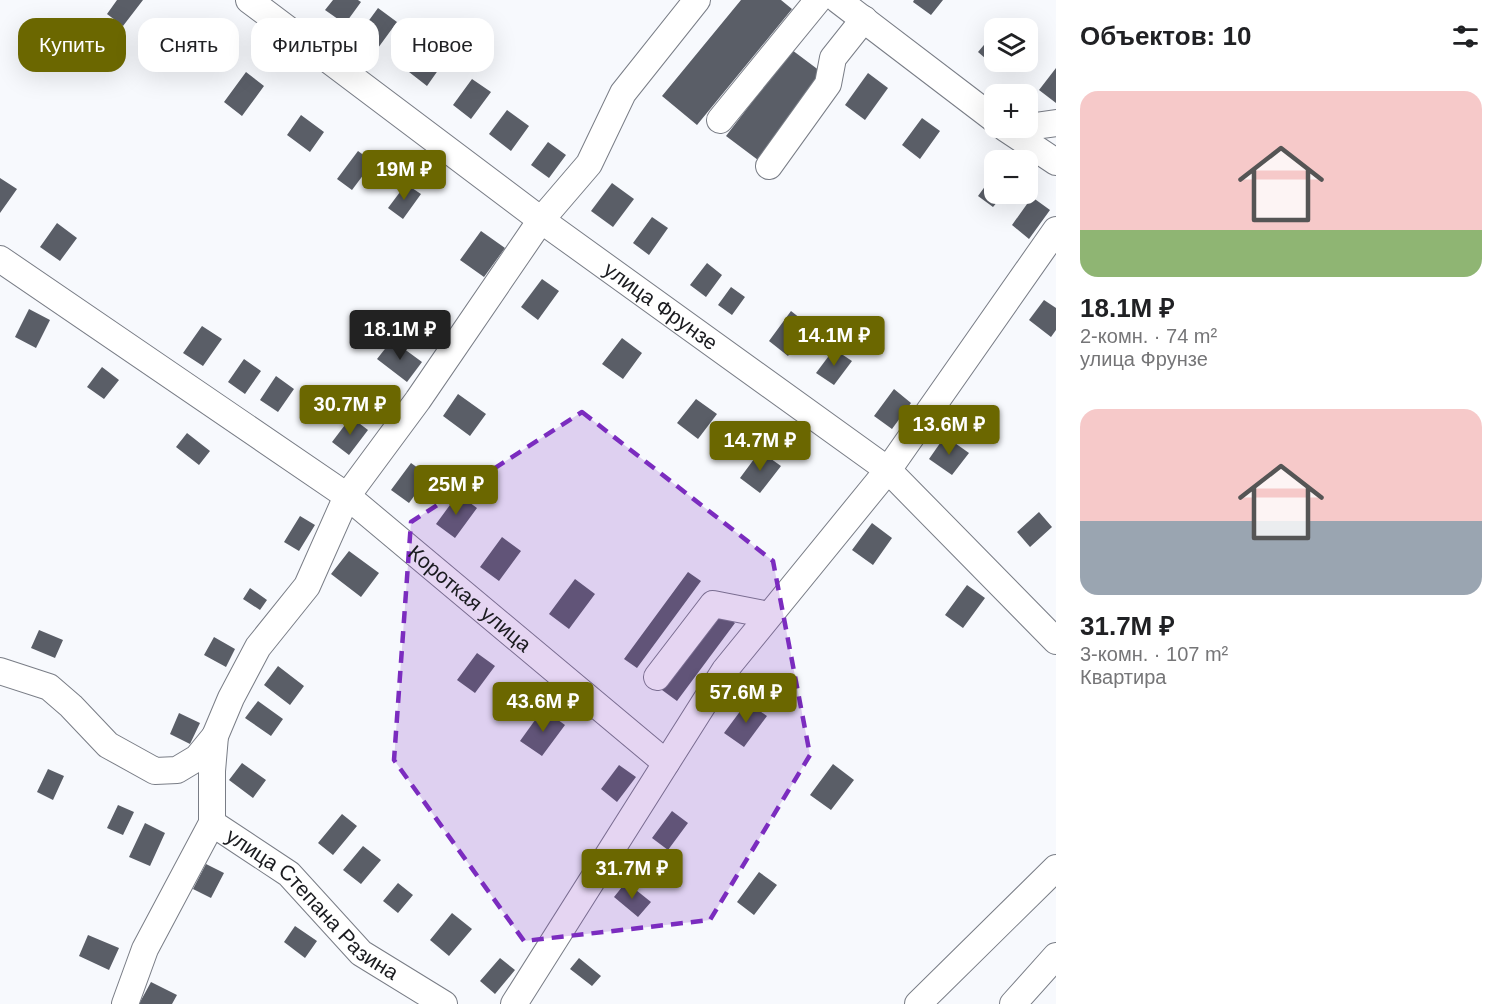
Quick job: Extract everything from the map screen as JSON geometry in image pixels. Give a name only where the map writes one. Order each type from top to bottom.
[{"type":"street","name":"улица Фрунзе","points":[[249,0],[542,220],[888,470],[1054,635]]},
{"type":"street","points":[[0,671],[49,687],[72,706],[108,745],[155,771],[177,770],[197,758],[215,736],[231,698],[258,647],[307,586],[347,496],[418,400],[542,220],[590,164],[623,93],[698,0]]},
{"type":"street","points":[[720,120],[818,0]]},
{"type":"street","points":[[838,0],[984,106]]},
{"type":"street","points":[[769,166],[828,84],[833,57],[864,19]]},
{"type":"street","points":[[1038,124],[1056,123]]},
{"type":"street","points":[[1027,138],[1056,162]]},
{"type":"street","points":[[514,1004],[725,670],[888,470],[1056,230]]},
{"type":"street","name":"Короткая улица","points":[[0,259],[347,496],[666,763]]},
{"type":"street","points":[[657,677],[712,604],[770,615]]},
{"type":"street","points":[[125,1004],[145,949],[212,823],[215,736]]},
{"type":"street","name":"улица Степана Разина","points":[[212,823],[290,874],[361,952],[444,1004]]},
{"type":"street","points":[[918,1004],[1056,868]]},
{"type":"street","points":[[1013,1004],[1056,956]]},
{"type":"highlighted area","points":[[582,412],[773,561],[810,755],[710,920],[524,941],[394,760],[411,522]]},
{"type":"building","points":[[117,0],[143,0],[126,22],[126,18],[112,18],[107,14]]},
{"type":"building","points":[[333,0],[361,2],[349,18],[336,18],[325,10]]},
{"type":"building","points":[[741,0],[781,0],[792,9],[697,125],[662,96]]},
{"type":"building","points":[[914,0],[943,0],[931,15],[913,2]]},
{"type":"building","points":[[378,8],[392,18],[391,30],[379,47],[379,18],[371,18]]},
{"type":"building","points":[[984,45],[984,57],[978,52]]},
{"type":"building","points":[[792,50],[824,74],[758,160],[726,136]]},
{"type":"building","points":[[1056,68],[1056,103],[1039,90]]},
{"type":"building","points":[[246,72],[264,86],[242,116],[224,102]]},
{"type":"building","points":[[409,72],[437,72],[427,86]]},
{"type":"building","points":[[868,73],[888,88],[865,120],[845,105]]},
{"type":"building","points":[[472,79],[491,92],[471,119],[453,105]]},
{"type":"building","points":[[507,110],[529,126],[511,151],[489,134]]},
{"type":"building","points":[[301,115],[324,132],[310,152],[287,135]]},
{"type":"building","points":[[922,118],[940,131],[920,159],[902,145]]},
{"type":"building","points":[[548,142],[566,155],[549,178],[531,165]]},
{"type":"building","points":[[358,151],[373,162],[352,190],[337,179]]},
{"type":"building","points":[[0,178],[17,189],[0,213]]},
{"type":"building","points":[[612,183],[634,199],[613,227],[591,211]]},
{"type":"building","points":[[406,184],[421,194],[403,219],[388,208]]},
{"type":"building","points":[[984,188],[984,200],[978,196]]},
{"type":"building","points":[[1038,201],[1050,210],[1029,239],[1012,225],[1027,204],[1038,204]]},
{"type":"building","points":[[652,217],[668,228],[649,255],[633,243]]},
{"type":"building","points":[[57,223],[77,238],[60,261],[40,247]]},
{"type":"building","points":[[481,231],[505,248],[484,277],[460,260]]},
{"type":"building","points":[[707,263],[722,275],[706,297],[690,285]]},
{"type":"building","points":[[542,279],[559,291],[538,320],[521,307]]},
{"type":"building","points":[[731,287],[745,297],[732,315],[718,305]]},
{"type":"building","points":[[1044,300],[1056,308],[1056,330],[1051,337],[1029,320]]},
{"type":"building","points":[[29,309],[50,320],[36,348],[15,337]]},
{"type":"building","points":[[791,311],[810,326],[788,356],[769,341]]},
{"type":"building","points":[[202,326],[222,339],[203,366],[183,353]]},
{"type":"building","points":[[622,338],[642,353],[623,379],[602,364]]},
{"type":"building","points":[[392,340],[422,362],[407,382],[377,359]]},
{"type":"building","points":[[834,349],[852,361],[834,385],[816,373]]},
{"type":"building","points":[[244,359],[261,371],[245,394],[228,382]]},
{"type":"building","points":[[102,367],[119,380],[104,399],[87,387]]},
{"type":"building","points":[[276,376],[294,389],[278,412],[260,400]]},
{"type":"building","points":[[894,389],[911,403],[892,429],[874,416]]},
{"type":"building","points":[[458,394],[486,414],[470,436],[443,416]]},
{"type":"building","points":[[696,399],[717,414],[698,439],[677,423]]},
{"type":"building","points":[[351,417],[368,430],[349,455],[332,442]]},
{"type":"building","points":[[187,433],[210,451],[199,465],[176,447]]},
{"type":"building","points":[[945,436],[969,453],[952,475],[929,459]]},
{"type":"building","points":[[760,451],[781,466],[760,493],[740,478]]},
{"type":"building","points":[[411,463],[429,476],[409,503],[391,490]]},
{"type":"building","points":[[458,494],[477,508],[455,538],[436,524]]},
{"type":"building","points":[[1039,512],[1052,527],[1030,547],[1017,532]]},
{"type":"building","points":[[300,516],[315,525],[299,551],[284,542]]},
{"type":"building","points":[[872,523],[892,538],[873,565],[852,550]]},
{"type":"building","points":[[502,537],[521,551],[499,581],[480,567]]},
{"type":"building","points":[[349,551],[379,573],[361,597],[331,574]]},
{"type":"building","points":[[688,572],[701,581],[637,668],[624,659]]},
{"type":"building","points":[[575,579],[595,594],[569,629],[549,614]]},
{"type":"building","points":[[967,585],[985,598],[963,628],[945,615]]},
{"type":"building","points":[[250,588],[267,600],[260,610],[243,599]]},
{"type":"building","points":[[719,612],[735,623],[677,701],[662,690]]},
{"type":"building","points":[[39,630],[63,640],[55,658],[31,648]]},
{"type":"building","points":[[214,637],[235,649],[226,667],[204,655]]},
{"type":"building","points":[[477,653],[495,666],[475,693],[457,680]]},
{"type":"building","points":[[278,666],[304,686],[290,705],[264,685]]},
{"type":"building","points":[[258,701],[283,719],[271,736],[245,718]]},
{"type":"building","points":[[747,702],[767,716],[744,747],[724,733]]},
{"type":"building","points":[[543,709],[565,725],[542,756],[520,741]]},
{"type":"building","points":[[179,713],[200,723],[190,744],[170,734]]},
{"type":"building","points":[[242,763],[266,780],[253,798],[229,780]]},
{"type":"building","points":[[833,764],[854,780],[831,810],[810,795]]},
{"type":"building","points":[[619,765],[636,777],[617,802],[601,789]]},
{"type":"building","points":[[48,769],[64,776],[53,800],[37,792]]},
{"type":"building","points":[[118,805],[134,812],[123,835],[107,828]]},
{"type":"building","points":[[672,811],[688,823],[668,850],[652,838]]},
{"type":"building","points":[[342,814],[357,826],[333,855],[318,843]]},
{"type":"building","points":[[145,823],[165,833],[150,866],[129,857]]},
{"type":"building","points":[[363,846],[381,860],[361,884],[343,870]]},
{"type":"building","points":[[206,864],[224,873],[211,898],[193,889]]},
{"type":"building","points":[[759,872],[777,885],[754,915],[737,902]]},
{"type":"building","points":[[626,882],[651,902],[638,917],[614,897]]},
{"type":"building","points":[[398,883],[413,895],[398,913],[383,901]]},
{"type":"building","points":[[452,913],[472,929],[449,956],[430,940]]},
{"type":"building","points":[[295,926],[317,941],[305,958],[284,942]]},
{"type":"building","points":[[88,935],[119,948],[109,970],[79,956]]},
{"type":"building","points":[[500,958],[515,970],[495,994],[480,981]]},
{"type":"building","points":[[579,958],[601,976],[592,986],[570,969]]},
{"type":"building","points":[[151,982],[177,995],[172,1004],[139,1004]]}]
